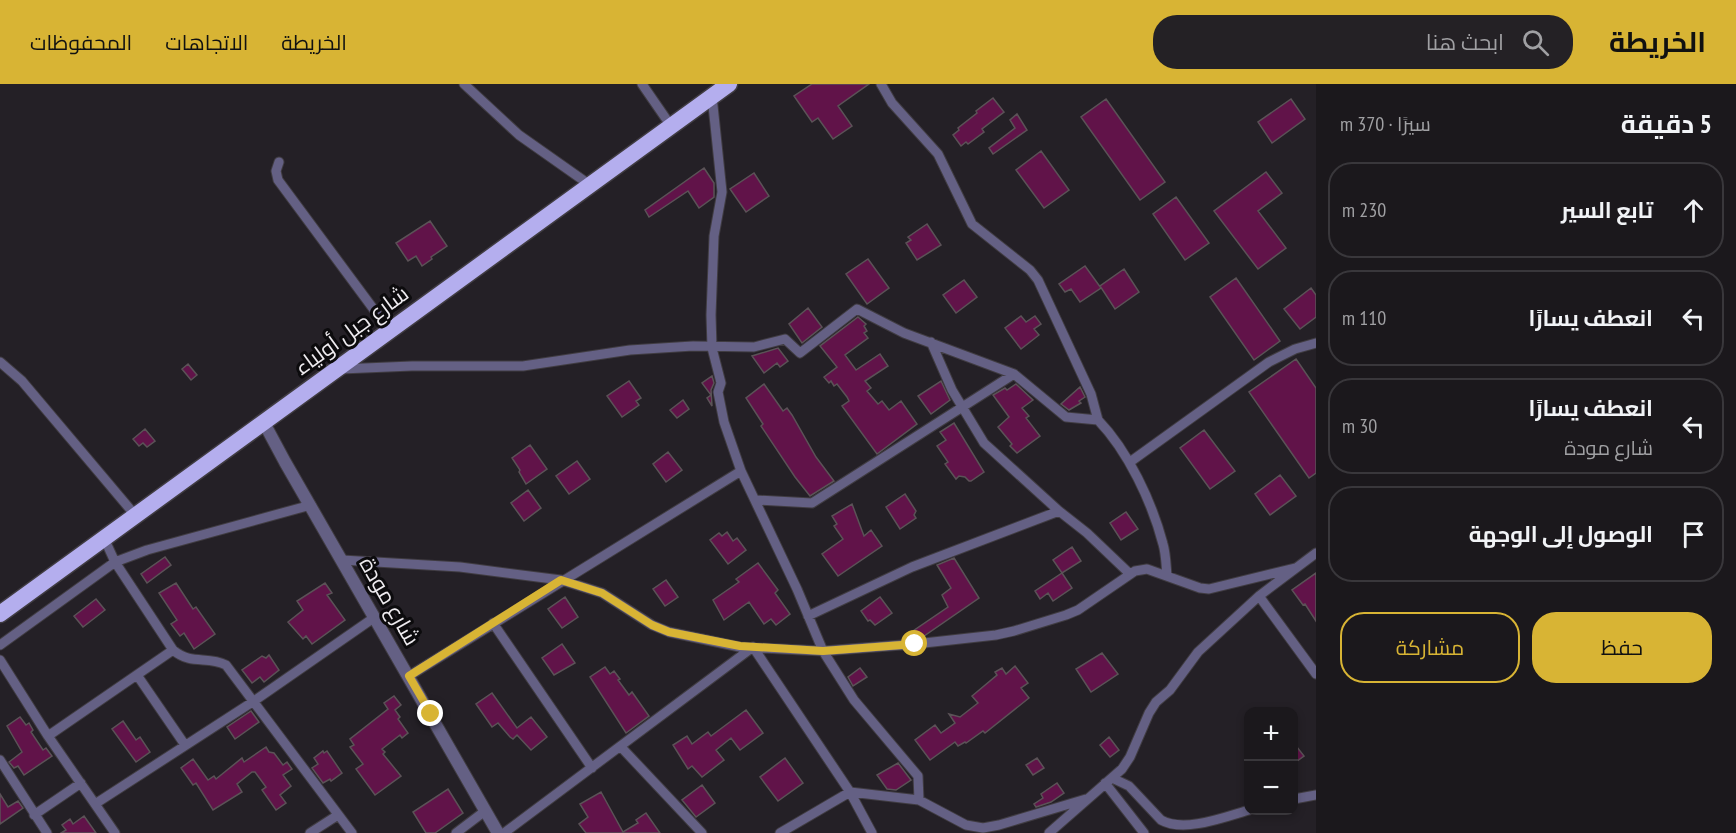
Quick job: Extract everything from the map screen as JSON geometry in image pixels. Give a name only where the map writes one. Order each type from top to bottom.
[{"type":"highway","name":"شارع جبل أولياء","points":[[0,614],[729,84]]},
{"type":"street","points":[[464,84],[519,135],[590,185]]},
{"type":"street","points":[[642,84],[671,126]]},
{"type":"street","points":[[881,84],[892,103],[938,154],[972,224],[1030,270],[1038,280],[1091,394],[1098,420],[1114,436],[1130,462],[1164,546],[1167,576]]},
{"type":"street","points":[[712,96],[722,192],[714,236],[712,348],[721,383],[718,392],[724,422],[741,471],[823,651],[854,700],[918,776],[919,800]]},
{"type":"street","points":[[279,162],[276,171],[278,180],[389,330]]},
{"type":"street","points":[[336,369],[523,366],[630,350],[693,346],[754,347],[785,339],[800,353],[857,309],[904,333],[1014,374],[1066,417],[1098,420]]},
{"type":"street","points":[[931,342],[952,390],[984,443],[1130,574]]},
{"type":"street","points":[[1130,462],[1269,362],[1295,349],[1316,343]]},
{"type":"street","points":[[0,362],[22,381],[135,515]]},
{"type":"street","points":[[756,500],[813,503],[1014,374]]},
{"type":"street","name":"شارع مودة","points":[[263,421],[498,833]]},
{"type":"street","points":[[409,676],[561,580],[741,471]]},
{"type":"street","points":[[0,645],[115,562],[147,550],[311,506]]},
{"type":"street","points":[[808,616],[912,567],[1059,511]]},
{"type":"street","points":[[104,538],[115,562],[173,650],[187,659],[218,661],[226,665],[352,833]]},
{"type":"street","points":[[1049,833],[1122,769],[1131,757],[1149,713],[1156,702],[1170,690],[1198,651],[1259,596],[1316,553]]},
{"type":"street","points":[[342,560],[460,567],[561,580],[602,593],[652,625],[669,632],[740,646],[823,651],[915,644],[1014,631],[1078,610],[1130,574],[1142,569],[1209,589],[1295,568]]},
{"type":"street","points":[[1259,596],[1316,674]]},
{"type":"street","points":[[95,804],[254,701],[375,617]]},
{"type":"street","points":[[493,623],[592,768]]},
{"type":"street","points":[[504,833],[753,647]]},
{"type":"street","points":[[753,647],[849,792],[872,833]]},
{"type":"street","points":[[48,736],[173,650]]},
{"type":"street","points":[[0,660],[48,736],[115,833]]},
{"type":"street","points":[[137,675],[185,745]]},
{"type":"street","points":[[621,747],[702,833]]},
{"type":"street","points":[[0,760],[47,833]]},
{"type":"street","points":[[1108,781],[1129,786],[1161,820],[1167,823],[1189,824],[1244,811]]},
{"type":"street","points":[[1108,781],[1144,833]]},
{"type":"street","points":[[34,815],[81,783]]},
{"type":"street","points":[[780,833],[849,792],[919,800],[966,825],[983,828],[1090,797]]},
{"type":"street","points":[[1298,798],[1316,795]]},
{"type":"street","points":[[456,833],[485,811]]},
{"type":"street","points":[[310,833],[338,815]]},
{"type":"building","points":[[812,84],[869,84],[838,106],[852,126],[833,139],[818,118],[812,122],[794,96]]},
{"type":"building","points":[[993,98],[1004,112],[982,129],[984,132],[968,144],[966,142],[961,146],[953,135],[977,113],[976,111]]},
{"type":"building","points":[[1106,99],[1165,182],[1140,200],[1081,117]]},
{"type":"building","points":[[1291,99],[1305,119],[1272,143],[1258,122]]},
{"type":"building","points":[[1017,114],[1027,130],[993,154],[989,148],[1015,128],[1010,120]]},
{"type":"building","points":[[1041,151],[1069,190],[1044,208],[1016,170]]},
{"type":"building","points":[[704,168],[714,183],[714,197],[699,208],[688,191],[649,217],[645,210]]},
{"type":"building","points":[[1266,172],[1282,193],[1258,211],[1286,248],[1258,269],[1214,211]]},
{"type":"building","points":[[754,173],[769,196],[746,212],[730,189]]},
{"type":"building","points":[[1176,197],[1209,243],[1185,260],[1153,214]]},
{"type":"building","points":[[430,221],[447,246],[422,266],[416,256],[408,261],[396,243]]},
{"type":"building","points":[[927,224],[941,245],[917,260],[906,243],[911,240],[908,237]]},
{"type":"building","points":[[868,259],[889,288],[867,304],[846,274]]},
{"type":"building","points":[[1085,266],[1101,288],[1080,302],[1071,289],[1065,292],[1059,284]]},
{"type":"building","points":[[1124,269],[1139,292],[1115,309],[1100,286]]},
{"type":"building","points":[[1236,278],[1280,341],[1254,360],[1210,297]]},
{"type":"building","points":[[964,280],[977,297],[956,313],[943,295]]},
{"type":"building","points":[[1311,288],[1316,295],[1316,317],[1300,329],[1284,309]]},
{"type":"building","points":[[808,308],[822,327],[802,343],[789,324]]},
{"type":"building","points":[[1021,316],[1026,322],[1035,316],[1041,324],[1034,329],[1039,335],[1021,349],[1005,328]]},
{"type":"building","points":[[858,317],[866,324],[864,326],[867,331],[864,333],[868,338],[845,355],[856,370],[880,354],[888,366],[865,381],[871,388],[867,391],[878,404],[882,401],[889,410],[901,401],[917,424],[877,454],[842,406],[849,401],[847,397],[837,384],[834,386],[824,377],[837,367],[820,346]]},
{"type":"building","points":[[778,348],[788,361],[780,367],[777,363],[764,373],[752,356]]},
{"type":"building","points":[[1296,359],[1316,388],[1316,473],[1309,478],[1249,392]]},
{"type":"building","points":[[188,364],[197,375],[191,380],[182,369]]},
{"type":"building","points":[[712,376],[714,383],[711,390],[712,406],[707,398],[711,395],[702,383]]},
{"type":"building","points":[[629,381],[641,398],[636,401],[639,405],[622,417],[607,396]]},
{"type":"building","points":[[941,381],[950,400],[931,414],[918,396]]},
{"type":"building","points":[[764,384],[783,411],[787,408],[816,457],[834,481],[810,496],[761,426],[763,424],[746,398]]},
{"type":"building","points":[[1016,384],[1033,400],[1022,408],[1029,416],[1026,418],[1040,436],[1017,453],[998,427],[1009,417],[993,395]]},
{"type":"building","points":[[1080,387],[1085,397],[1079,401],[1081,403],[1069,410],[1061,404]]},
{"type":"building","points":[[683,400],[689,409],[677,418],[670,410]]},
{"type":"building","points":[[954,423],[984,472],[971,481],[959,476],[956,479],[945,464],[948,462],[937,446],[946,440],[940,432]]},
{"type":"building","points":[[145,429],[155,441],[147,447],[143,443],[139,446],[133,439]]},
{"type":"building","points":[[1204,430],[1235,471],[1210,489],[1180,448]]},
{"type":"building","points":[[530,445],[547,469],[526,484],[512,458]]},
{"type":"building","points":[[668,452],[682,470],[666,482],[653,464]]},
{"type":"building","points":[[577,461],[590,479],[569,494],[556,476]]},
{"type":"building","points":[[1280,475],[1296,496],[1270,515],[1255,494]]},
{"type":"building","points":[[528,490],[541,508],[524,521],[511,503]]},
{"type":"building","points":[[905,494],[916,511],[914,515],[916,518],[900,529],[886,507]]},
{"type":"building","points":[[852,504],[864,536],[871,530],[882,546],[838,576],[822,554],[843,539],[834,526],[837,524],[832,516]]},
{"type":"building","points":[[1126,512],[1138,529],[1121,540],[1110,523]]},
{"type":"building","points":[[727,532],[733,541],[737,538],[746,550],[728,564],[710,540],[719,533],[722,536]]},
{"type":"building","points":[[1072,547],[1081,561],[1062,573],[1053,560]]},
{"type":"building","points":[[165,557],[171,565],[147,583],[141,574]]},
{"type":"building","points":[[954,558],[979,598],[924,636],[917,637],[913,631],[948,607],[942,595],[951,588],[937,565]]},
{"type":"building","points":[[758,563],[778,590],[775,593],[790,614],[776,625],[771,619],[764,624],[749,602],[724,620],[713,600],[739,582],[736,579]]},
{"type":"building","points":[[1062,573],[1072,588],[1053,601],[1048,593],[1040,599],[1035,591]]},
{"type":"building","points":[[1316,573],[1316,621],[1292,590]]},
{"type":"building","points":[[666,580],[678,597],[665,606],[653,589]]},
{"type":"building","points":[[176,583],[193,609],[196,607],[215,634],[194,649],[184,633],[180,636],[171,624],[177,620],[159,593]]},
{"type":"building","points":[[325,583],[332,593],[327,595],[345,620],[312,644],[306,636],[303,639],[288,622],[303,610],[297,601]]},
{"type":"building","points":[[565,597],[578,617],[562,628],[548,609]]},
{"type":"building","points":[[880,597],[892,613],[875,625],[870,620],[868,621],[861,611]]},
{"type":"building","points":[[96,599],[105,610],[83,627],[74,616]]},
{"type":"building","points":[[562,644],[575,663],[554,675],[542,658]]},
{"type":"building","points":[[1102,653],[1118,674],[1091,692],[1076,669]]},
{"type":"building","points":[[269,655],[279,670],[264,682],[260,677],[252,683],[242,670],[262,656],[266,658]]},
{"type":"building","points":[[1015,666],[1028,683],[1021,688],[1029,698],[985,733],[983,731],[958,746],[955,742],[930,760],[915,740],[935,725],[941,733],[955,723],[949,714],[960,717],[978,703],[972,696],[997,675],[995,672],[1002,668],[1006,674]]},
{"type":"building","points":[[605,667],[610,674],[614,671],[629,695],[632,692],[649,716],[626,733],[590,677]]},
{"type":"building","points":[[860,668],[867,677],[853,686],[848,677]]},
{"type":"building","points":[[492,693],[517,728],[531,717],[547,737],[531,750],[517,735],[513,739],[510,737],[498,723],[492,727],[476,704]]},
{"type":"building","points":[[394,696],[401,705],[395,710],[400,717],[398,719],[408,733],[402,738],[400,735],[382,749],[385,752],[383,754],[401,776],[375,795],[356,769],[363,764],[350,747],[354,745],[350,739],[388,709],[384,703]]},
{"type":"building","points":[[746,710],[763,733],[740,750],[731,738],[716,750],[724,760],[702,777],[692,766],[688,769],[673,745],[687,736],[692,744],[708,732],[711,736]]},
{"type":"building","points":[[251,711],[259,722],[235,739],[227,727]]},
{"type":"building","points":[[20,717],[26,725],[29,723],[33,730],[31,732],[43,750],[46,748],[52,756],[24,775],[18,766],[14,768],[9,762],[22,752],[7,726]]},
{"type":"building","points":[[123,721],[136,740],[140,737],[150,752],[136,762],[112,729]]},
{"type":"building","points":[[1109,737],[1119,750],[1110,757],[1100,745]]},
{"type":"building","points":[[266,747],[283,765],[287,762],[292,769],[283,775],[291,786],[280,795],[286,803],[276,810],[262,790],[266,787],[255,772],[237,784],[242,792],[213,810],[196,783],[193,785],[181,768],[193,759],[208,780],[214,776],[216,779],[242,758],[244,762]]},
{"type":"building","points":[[1298,748],[1304,756],[1298,760]]},
{"type":"building","points":[[323,751],[324,753],[327,751],[342,773],[331,781],[330,779],[323,783],[312,768],[318,764],[314,758]]},
{"type":"building","points":[[785,758],[803,783],[778,801],[760,777]]},
{"type":"building","points":[[1037,758],[1044,768],[1033,775],[1026,765]]},
{"type":"building","points":[[898,763],[911,780],[896,790],[887,789],[877,775]]},
{"type":"building","points":[[1057,783],[1064,793],[1051,802],[1036,807],[1034,804],[1043,798],[1041,794]]},
{"type":"building","points":[[702,785],[715,803],[696,817],[682,800]]},
{"type":"building","points":[[448,789],[463,813],[435,833],[426,833],[413,812]]},
{"type":"building","points":[[601,792],[623,832],[638,823],[636,820],[646,813],[660,833],[586,833],[579,824],[588,817],[580,804]]},
{"type":"building","points":[[0,794],[8,807],[18,801],[23,808],[0,824]]},
{"type":"building","points":[[84,816],[96,833],[61,833],[66,830],[62,825],[70,819],[73,824]]},
{"type":"route","points":[[431,714],[409,676],[561,580],[602,593],[652,625],[669,632],[740,646],[823,651],[915,644]]}]
